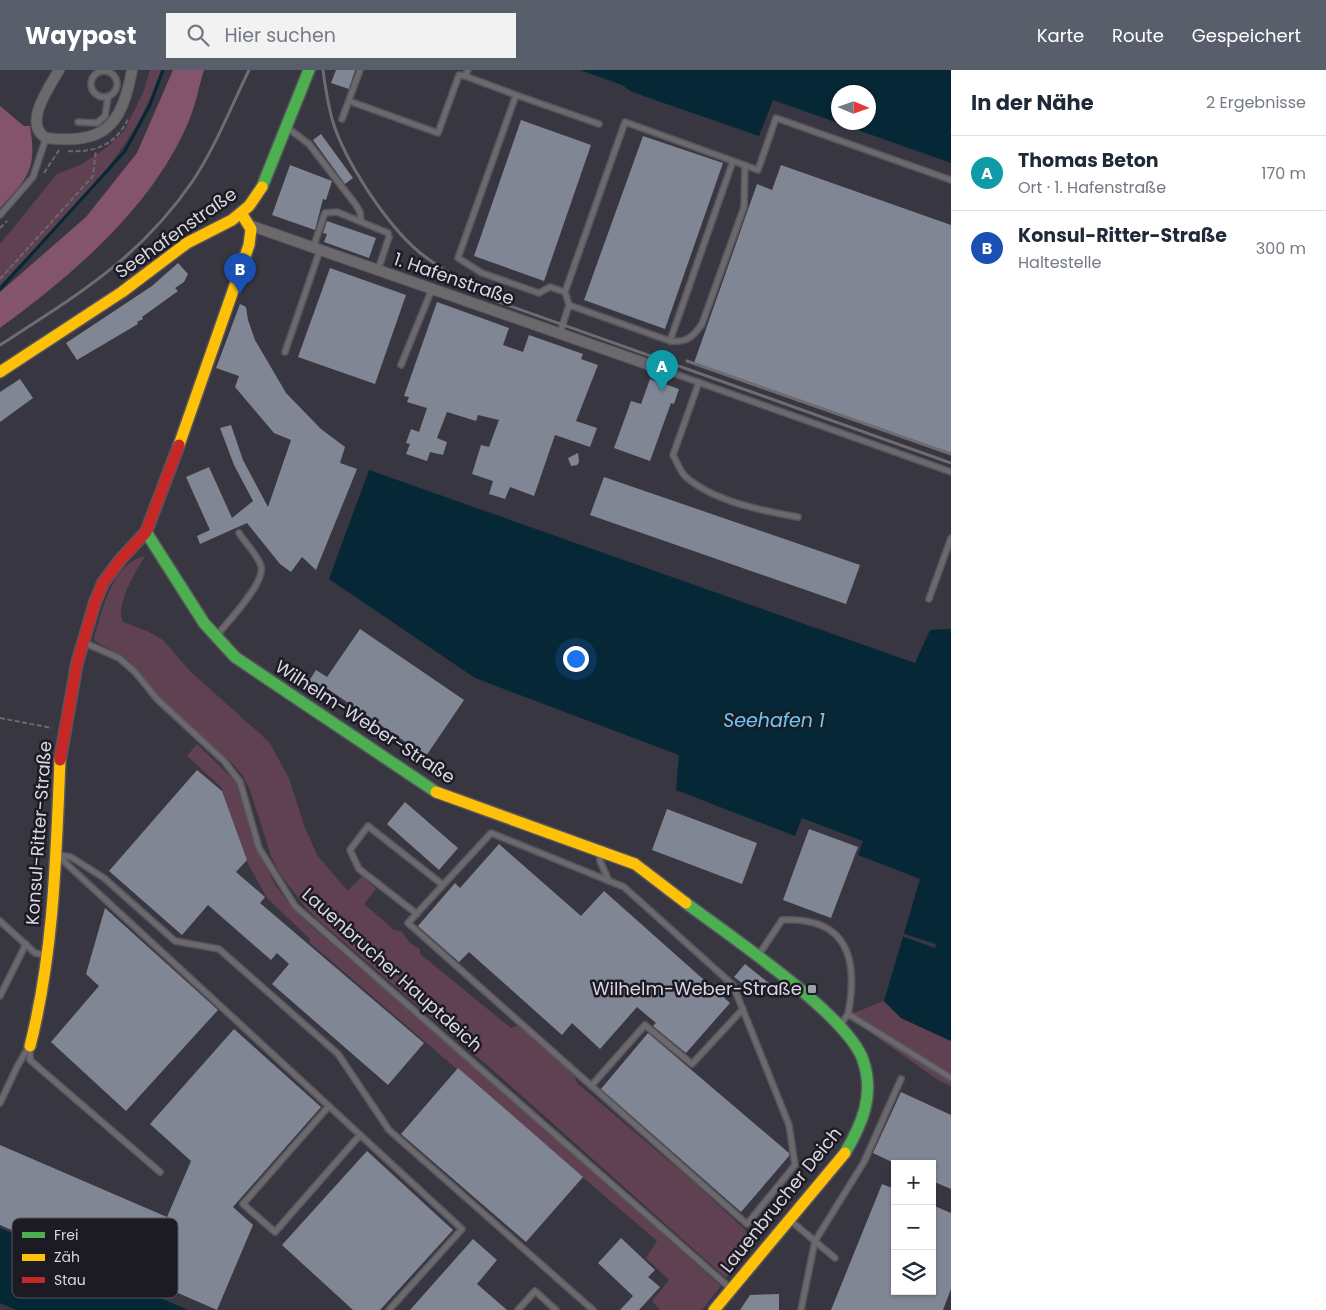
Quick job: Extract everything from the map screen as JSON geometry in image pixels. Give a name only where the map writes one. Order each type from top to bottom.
[{"type":"street","points":[[59,70],[39,105],[37,113],[39,131],[46,138],[86,139],[101,134],[116,116],[128,93],[132,70]]},
{"type":"street","name":"Seehafenstraße","points":[[0,372],[122,292],[187,243],[241,213],[260,190],[309,70]]},
{"type":"street","points":[[241,213],[250,225]]},
{"type":"street","name":"1. Hafenstraße","points":[[250,225],[647,364]]},
{"type":"street","name":"Konsul-Ritter-Straße","points":[[30,1046],[38,1015],[48,955],[56,855],[56,796],[64,731],[83,642],[103,583],[120,560],[146,532],[155,513],[249,244],[250,225]]},
{"type":"street","name":"Wilhelm-Weber-Straße","points":[[146,532],[215,637],[235,657],[440,794],[635,864],[844,1019],[863,1059],[867,1076]]},
{"type":"street","name":"Lauenbrucher Deich","points":[[714,1310],[853,1142],[866,1109],[867,1076]]},
{"type":"lane","points":[[78,122],[98,123],[105,116],[108,97],[115,91],[117,82],[113,74],[100,70],[91,80],[92,90],[98,96],[108,97]]},
{"type":"lane","points":[[342,119],[360,70]]},
{"type":"lane","points":[[465,76],[468,70]]},
{"type":"lane","points":[[349,101],[438,133],[459,75],[599,124]]},
{"type":"lane","points":[[516,95],[458,258],[482,273],[539,293],[550,287],[564,292]]},
{"type":"lane","points":[[560,333],[569,305],[564,292],[625,122],[758,170],[776,118],[951,180]]},
{"type":"lane","points":[[287,127],[309,144],[356,205],[360,212],[360,221]]},
{"type":"lane","points":[[0,216],[33,176],[46,138]]},
{"type":"lane","points":[[670,341],[733,161]]},
{"type":"lane","points":[[569,305],[670,341],[681,342],[694,335],[702,324],[744,207],[745,165]]},
{"type":"lane","points":[[285,352],[325,213],[337,212],[390,235],[378,270]]},
{"type":"lane","points":[[401,365],[432,289]]},
{"type":"lane","points":[[647,364],[951,472]]},
{"type":"lane","points":[[699,382],[685,416],[673,455],[684,475],[704,490],[763,511],[798,517]]},
{"type":"lane","points":[[215,637],[243,604],[262,575],[261,565],[239,533]]},
{"type":"lane","points":[[929,599],[951,538]]},
{"type":"lane","name":"Lauenbrucher Hauptdeich","points":[[83,642],[119,658],[135,672],[157,699],[224,761],[240,782],[259,848],[295,906],[732,1289]]},
{"type":"lane","points":[[416,914],[359,869],[350,850],[368,826],[444,885]]},
{"type":"lane","points":[[491,833],[624,887],[733,985],[789,1125],[795,1166],[747,1224],[408,924],[444,885],[491,833]]},
{"type":"lane","points":[[600,851],[600,860],[609,881]]},
{"type":"lane","points":[[56,855],[462,1228],[389,1310]]},
{"type":"lane","points":[[56,855],[71,857],[104,878],[175,941],[219,949],[338,1054],[389,1130],[594,1310]]},
{"type":"lane","points":[[758,957],[782,920],[800,920],[827,930],[838,937],[849,952],[852,991],[844,1019],[951,1078]]},
{"type":"lane","points":[[0,921],[35,952],[48,955]]},
{"type":"lane","points":[[0,996],[26,944]]},
{"type":"lane","points":[[592,1086],[645,1025],[692,1064],[743,1009]]},
{"type":"lane","points":[[0,1103],[16,1067],[30,1046]]},
{"type":"lane","points":[[30,1046],[30,1060],[160,1172]]},
{"type":"lane","points":[[801,1310],[815,1241],[864,1162],[901,1079]]},
{"type":"lane","points":[[330,1106],[243,1204],[275,1232],[360,1135]]},
{"type":"lane","points":[[788,1219],[835,1258]]},
{"type":"lane","points":[[518,1310],[535,1291],[556,1310]]},
{"type":"path","points":[[41,178],[59,150],[96,150],[113,140],[126,125],[133,109]]},
{"type":"path","points":[[0,279],[93,176],[96,150]]},
{"type":"path","points":[[0,228],[11,216]]},
{"type":"path","points":[[0,718],[64,731]]},
{"type":"shaded area","points":[[150,70],[161,70],[146,107],[126,142],[98,180],[50,234],[0,285],[0,244],[57,174],[82,164],[106,148],[124,131],[143,93]]},
{"type":"shaded area","points":[[173,70],[204,70],[190,118],[175,150],[156,180],[110,235],[83,261],[56,285],[0,328],[0,292],[86,217],[137,153]]},
{"type":"shaded area","points":[[0,106],[24,126],[30,126],[32,153],[31,163],[24,180],[0,208]]},
{"type":"shaded area","points":[[145,556],[124,597],[121,615],[123,622],[147,631],[163,640],[190,671],[269,742],[289,778],[304,825],[317,855],[348,891],[362,876],[376,889],[364,904],[394,930],[401,931],[410,943],[420,949],[420,954],[511,1028],[518,1025],[574,1074],[577,1083],[696,1184],[758,1242],[726,1278],[503,1079],[305,907],[280,874],[271,856],[250,790],[243,776],[231,762],[167,706],[127,659],[95,641],[94,637],[105,601],[117,577],[134,560]]},
{"type":"shaded area","points":[[197,744],[235,781],[262,857],[274,883],[289,904],[311,926],[473,1065],[721,1286],[702,1310],[660,1310],[652,1301],[669,1280],[646,1258],[657,1241],[309,942],[310,939],[267,898],[248,864],[221,787],[187,756]]},
{"type":"shaded area","points":[[884,1001],[901,1018],[951,1041],[951,1086],[941,1082],[851,1019],[844,1017]]},
{"type":"water","points":[[580,70],[951,70],[951,163],[858,130],[876,130],[876,85],[831,85],[831,121],[773,100],[759,136],[632,92],[622,85]]},
{"type":"water","name":"Seehafen 1","points":[[369,470],[915,663],[930,630],[951,629],[951,1041],[901,1018],[884,1001],[920,879],[858,855],[863,841],[802,818],[795,836],[676,790],[679,755],[475,678],[329,579]]},
{"type":"water","points":[[0,1228],[12,1233],[12,1298],[160,1298],[188,1310],[16,1310],[0,1303]]},
{"type":"pier","points":[[902,933],[936,944],[935,948],[901,936]]},
{"type":"building","points":[[336,70],[355,70],[349,89],[331,83]]},
{"type":"building","points":[[521,120],[591,145],[544,281],[474,256]]},
{"type":"building","points":[[321,134],[353,178],[345,184],[313,140]]},
{"type":"building","points":[[643,136],[723,163],[665,329],[584,300]]},
{"type":"building","points":[[290,165],[332,181],[326,200],[323,199],[315,230],[272,215]]},
{"type":"building","points":[[781,165],[951,225],[951,453],[694,363],[757,184],[772,190]]},
{"type":"building","points":[[327,221],[376,238],[369,258],[324,242],[327,234],[323,233]]},
{"type":"building","points":[[178,263],[188,274],[184,282],[175,288],[178,291],[142,317],[143,319],[137,322],[138,324],[77,360],[66,343],[152,286]]},
{"type":"building","points":[[330,268],[406,295],[375,384],[298,357]]},
{"type":"building","points":[[437,302],[509,328],[503,345],[523,352],[529,335],[583,354],[581,359],[598,365],[576,421],[597,428],[590,447],[555,435],[534,496],[510,487],[505,499],[489,494],[493,481],[472,474],[481,445],[489,447],[499,420],[478,415],[476,421],[447,412],[437,438],[447,442],[443,455],[430,452],[427,461],[406,454],[410,444],[406,443],[411,429],[419,432],[427,408],[407,402],[409,397],[404,396]]},
{"type":"building","points":[[240,304],[246,307],[255,340],[286,393],[321,429],[345,447],[340,463],[357,469],[316,570],[302,557],[291,572],[280,564],[247,523],[200,544],[197,536],[210,530],[186,477],[209,467],[232,518],[253,501],[234,465],[220,428],[231,425],[243,460],[268,507],[291,440],[274,433],[235,387],[239,376],[216,368]]},
{"type":"building","points":[[20,379],[33,398],[0,422],[0,392]]},
{"type":"building","points":[[650,379],[679,389],[674,404],[671,403],[650,461],[614,448],[631,401],[641,404]]},
{"type":"building","points":[[578,453],[579,462],[577,465],[571,466],[568,458]]},
{"type":"building","points":[[604,477],[860,565],[846,604],[590,515]]},
{"type":"building","points":[[360,629],[464,700],[426,756],[322,685],[320,688],[309,681],[316,670],[327,677]]},
{"type":"building","points":[[197,770],[222,791],[247,860],[236,872],[265,897],[260,903],[424,1043],[388,1085],[272,984],[289,964],[277,953],[271,960],[208,905],[182,935],[109,871]]},
{"type":"building","points":[[405,802],[458,848],[439,870],[387,824]]},
{"type":"building","points":[[667,809],[757,843],[742,884],[652,850]]},
{"type":"building","points":[[809,829],[858,847],[831,918],[783,900]]},
{"type":"building","points":[[499,844],[581,916],[604,891],[730,1003],[686,1053],[653,1026],[656,1023],[637,1007],[600,1049],[572,1023],[562,1035],[469,952],[459,962],[418,926],[455,883],[460,888]]},
{"type":"building","points":[[105,908],[218,1010],[126,1111],[51,1042],[99,986],[86,974]]},
{"type":"building","points":[[745,964],[770,984],[761,997],[734,977]]},
{"type":"building","points":[[234,1029],[321,1107],[233,1207],[253,1225],[217,1310],[178,1293],[178,1218],[12,1218],[12,1230],[0,1225],[0,1145],[167,1217],[191,1161],[150,1124]]},
{"type":"building","points":[[648,1033],[789,1153],[789,1156],[741,1212],[601,1089]]},
{"type":"building","points":[[458,1068],[583,1177],[526,1242],[401,1134]]},
{"type":"building","points":[[901,1092],[951,1115],[951,1189],[936,1183],[936,1160],[891,1160],[891,1162],[873,1153]]},
{"type":"building","points":[[367,1151],[453,1230],[380,1310],[353,1310],[282,1245]]},
{"type":"building","points":[[882,1184],[891,1187],[891,1295],[936,1295],[936,1207],[951,1213],[951,1289],[943,1310],[831,1310]]},
{"type":"building","points":[[621,1238],[655,1270],[648,1277],[660,1287],[639,1310],[620,1310],[633,1296],[598,1263]]},
{"type":"building","points":[[473,1239],[497,1260],[477,1284],[507,1310],[410,1310]]},
{"type":"building","points":[[779,1294],[779,1310],[740,1310],[750,1295]]},
{"type":"waterway","points":[[0,289],[125,151],[150,105],[163,70]]},
{"type":"railway","points":[[0,345],[55,310],[105,274],[150,233],[172,209],[200,169],[249,70]]},
{"type":"railway","points":[[323,70],[332,119],[356,172],[380,208],[406,240],[428,259],[457,278],[496,301],[951,463]]},
{"type":"railway","points":[[687,361],[951,454]]},
{"type":"traffic: fast","points":[[262,187],[309,70]]},
{"type":"traffic: fast","points":[[146,532],[204,623],[235,657],[436,792]]},
{"type":"traffic: fast","points":[[686,903],[784,976],[811,999],[853,1041],[863,1060],[868,1085],[865,1109],[857,1131],[845,1153]]},
{"type":"traffic: slow","points":[[0,372],[122,292],[187,243],[232,220],[249,206],[262,187]]},
{"type":"traffic: slow","points":[[179,445],[249,245],[251,229],[241,213]]},
{"type":"traffic: slow","points":[[30,1046],[38,1011],[49,940],[55,868],[60,760]]},
{"type":"traffic: slow","points":[[436,792],[635,864],[686,903]]},
{"type":"traffic: slow","points":[[714,1310],[845,1153]]},
{"type":"traffic: jam","points":[[60,760],[77,663],[95,602],[103,583],[120,560],[146,532],[179,445]]},
{"type":"place","name":"Konsul-Ritter-Straße","points":[[240,294]]},
{"type":"place","name":"Thomas Beton","points":[[662,391]]},
{"type":"place","name":"Wilhelm-Weber-Straße","points":[[812,989]]}]
